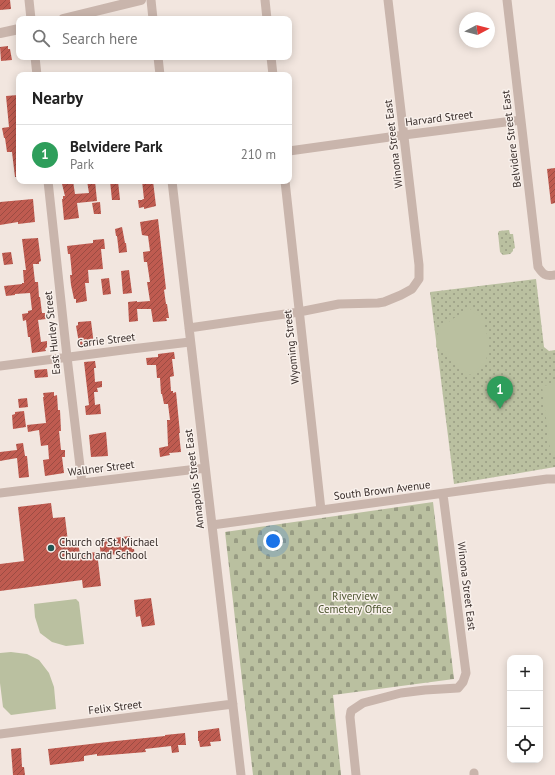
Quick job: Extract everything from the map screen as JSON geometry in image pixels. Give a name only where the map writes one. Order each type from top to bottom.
[{"type":"street","points":[[29,0],[31,16]]},
{"type":"street","points":[[75,16],[141,0]]},
{"type":"street","points":[[151,0],[154,16]]},
{"type":"street","points":[[265,0],[267,16]]},
{"type":"street","name":"Winona Street East","points":[[299,312],[339,304],[384,302],[411,290],[419,279],[419,265],[388,0]]},
{"type":"street","name":"Belvidere Street East","points":[[506,0],[538,267],[543,274],[550,276],[555,275]]},
{"type":"street","points":[[0,32],[16,29]]},
{"type":"street","points":[[35,60],[37,72]]},
{"type":"street","points":[[158,60],[160,72]]},
{"type":"street","points":[[271,60],[273,72]]},
{"type":"street","name":"Harvard Street","points":[[292,152],[521,120]]},
{"type":"street","name":"East Hurley Street","points":[[48,184],[82,483]]},
{"type":"street","name":"Annapolis Street East","points":[[172,184],[241,775]]},
{"type":"street","name":"Wyoming Street","points":[[285,184],[322,510]]},
{"type":"street","points":[[189,328],[299,312]]},
{"type":"street","name":"Carrie Street","points":[[0,366],[190,342]]},
{"type":"street","name":"Wallner Street","points":[[0,493],[205,468]]},
{"type":"street","name":"South Brown Avenue","points":[[212,525],[555,479]]},
{"type":"street","name":"Winona Street East","points":[[356,775],[350,717],[352,710],[363,703],[401,693],[458,688],[463,682],[466,674],[443,494]]},
{"type":"street","name":"Felix Street","points":[[0,734],[233,704]]},
{"type":"green space","points":[[509,230],[510,234],[513,234],[515,248],[510,254],[503,255],[500,252],[498,233],[499,231]]},
{"type":"green space","points":[[536,279],[544,347],[549,351],[555,350],[555,467],[454,484],[430,292]]},
{"type":"green space","points":[[469,308],[483,320],[489,342],[486,362],[470,375],[436,347],[438,329]]},
{"type":"green space","points":[[555,384],[555,453],[550,449],[542,386]]},
{"type":"green space","name":"Riverview Cemetery Office","points":[[433,502],[454,679],[333,695],[341,775],[253,775],[225,532]]},
{"type":"green space","points":[[76,599],[79,602],[84,644],[66,646],[52,642],[40,633],[35,617],[34,604]]},
{"type":"green space","points":[[11,652],[27,654],[39,660],[49,673],[54,687],[56,709],[11,715],[3,707],[0,683],[0,653]]},
{"type":"building","points":[[0,0],[10,0],[11,9],[0,10]]},
{"type":"building","points":[[8,46],[12,60],[1,61],[0,47]]},
{"type":"building","points":[[16,95],[16,177],[12,152],[7,152],[2,128],[9,127],[6,96]]},
{"type":"building","points":[[555,168],[555,203],[551,204],[547,169]]},
{"type":"building","points":[[62,184],[73,184],[75,194],[89,193],[88,184],[95,184],[97,201],[77,203],[79,218],[64,220],[62,199],[63,196],[65,196]]},
{"type":"building","points":[[110,184],[118,184],[120,200],[112,200]]},
{"type":"building","points":[[142,184],[153,184],[156,206],[144,209],[144,207],[139,208],[138,200],[144,199]]},
{"type":"building","points":[[33,199],[35,222],[18,224],[18,222],[0,225],[0,202]]},
{"type":"building","points":[[100,202],[101,214],[94,214],[92,203]]},
{"type":"building","points":[[158,219],[166,289],[164,290],[169,318],[166,318],[167,321],[153,322],[151,309],[137,309],[138,321],[129,322],[128,302],[150,301],[147,282],[150,282],[147,262],[144,262],[143,252],[150,251],[148,236],[142,235],[140,222]]},
{"type":"building","points":[[122,227],[127,252],[119,253],[115,229]]},
{"type":"building","points":[[38,238],[41,261],[39,264],[33,264],[35,282],[38,282],[42,313],[45,313],[46,319],[38,320],[41,342],[47,341],[47,347],[45,349],[46,351],[32,353],[26,320],[23,321],[22,314],[28,313],[28,311],[32,310],[30,293],[6,296],[4,286],[24,283],[23,270],[26,270],[22,239]]},
{"type":"building","points":[[104,239],[105,249],[101,249],[103,269],[88,270],[89,283],[85,283],[87,301],[76,303],[71,285],[70,275],[72,275],[70,254],[68,254],[67,246],[93,243],[93,240]]},
{"type":"building","points":[[11,252],[13,264],[4,265],[2,253]]},
{"type":"building","points":[[129,270],[132,293],[123,294],[121,271]]},
{"type":"building","points":[[109,278],[111,294],[103,295],[101,279]]},
{"type":"building","points":[[91,321],[94,345],[80,347],[76,326],[78,325],[78,322]]},
{"type":"building","points":[[174,352],[175,359],[172,359],[174,376],[170,377],[171,391],[173,391],[173,393],[176,392],[181,452],[169,453],[170,455],[160,457],[159,448],[168,446],[167,420],[170,420],[168,404],[164,404],[161,394],[160,378],[157,378],[156,365],[147,365],[146,358],[158,357],[158,354]]},
{"type":"building","points":[[95,361],[95,382],[102,381],[102,387],[97,388],[98,392],[94,392],[95,405],[100,404],[101,414],[86,415],[85,406],[89,405],[84,362]]},
{"type":"building","points":[[47,369],[48,377],[35,378],[34,370]]},
{"type":"building","points":[[54,392],[54,396],[57,395],[58,410],[60,410],[61,431],[59,431],[61,450],[65,450],[65,457],[62,457],[64,473],[45,476],[43,460],[49,459],[48,445],[41,446],[39,430],[28,432],[27,425],[46,423],[43,393]]},
{"type":"building","points":[[27,398],[28,407],[19,408],[18,399]]},
{"type":"building","points":[[24,411],[26,427],[13,429],[12,415],[15,414],[15,412]]},
{"type":"building","points":[[106,432],[108,456],[91,457],[89,435]]},
{"type":"building","points":[[23,443],[25,456],[27,456],[29,477],[19,478],[17,458],[0,461],[0,452],[17,450],[16,444]]},
{"type":"building","name":"Church of St. Michael Church and School","points":[[51,503],[53,518],[65,517],[69,544],[78,543],[80,554],[97,552],[101,586],[83,588],[82,580],[0,591],[0,564],[24,561],[18,507]]},
{"type":"building","points":[[130,536],[132,549],[134,549],[135,556],[119,558],[118,554],[101,556],[99,540]]},
{"type":"building","points":[[151,598],[155,625],[142,627],[140,616],[136,617],[134,600]]},
{"type":"building","points":[[219,728],[221,741],[210,742],[211,746],[200,747],[198,741],[198,731]]},
{"type":"building","points":[[185,733],[186,745],[178,745],[179,752],[172,753],[171,746],[145,749],[146,752],[84,756],[84,761],[50,765],[48,749]]},
{"type":"building","points":[[21,748],[22,767],[24,767],[25,775],[13,775],[11,749]]},
{"type":"place","name":"Belvidere Park","points":[[500,409]]},
{"type":"place","name":"Church of St. Michael Church and School","points":[[51,548]]}]
